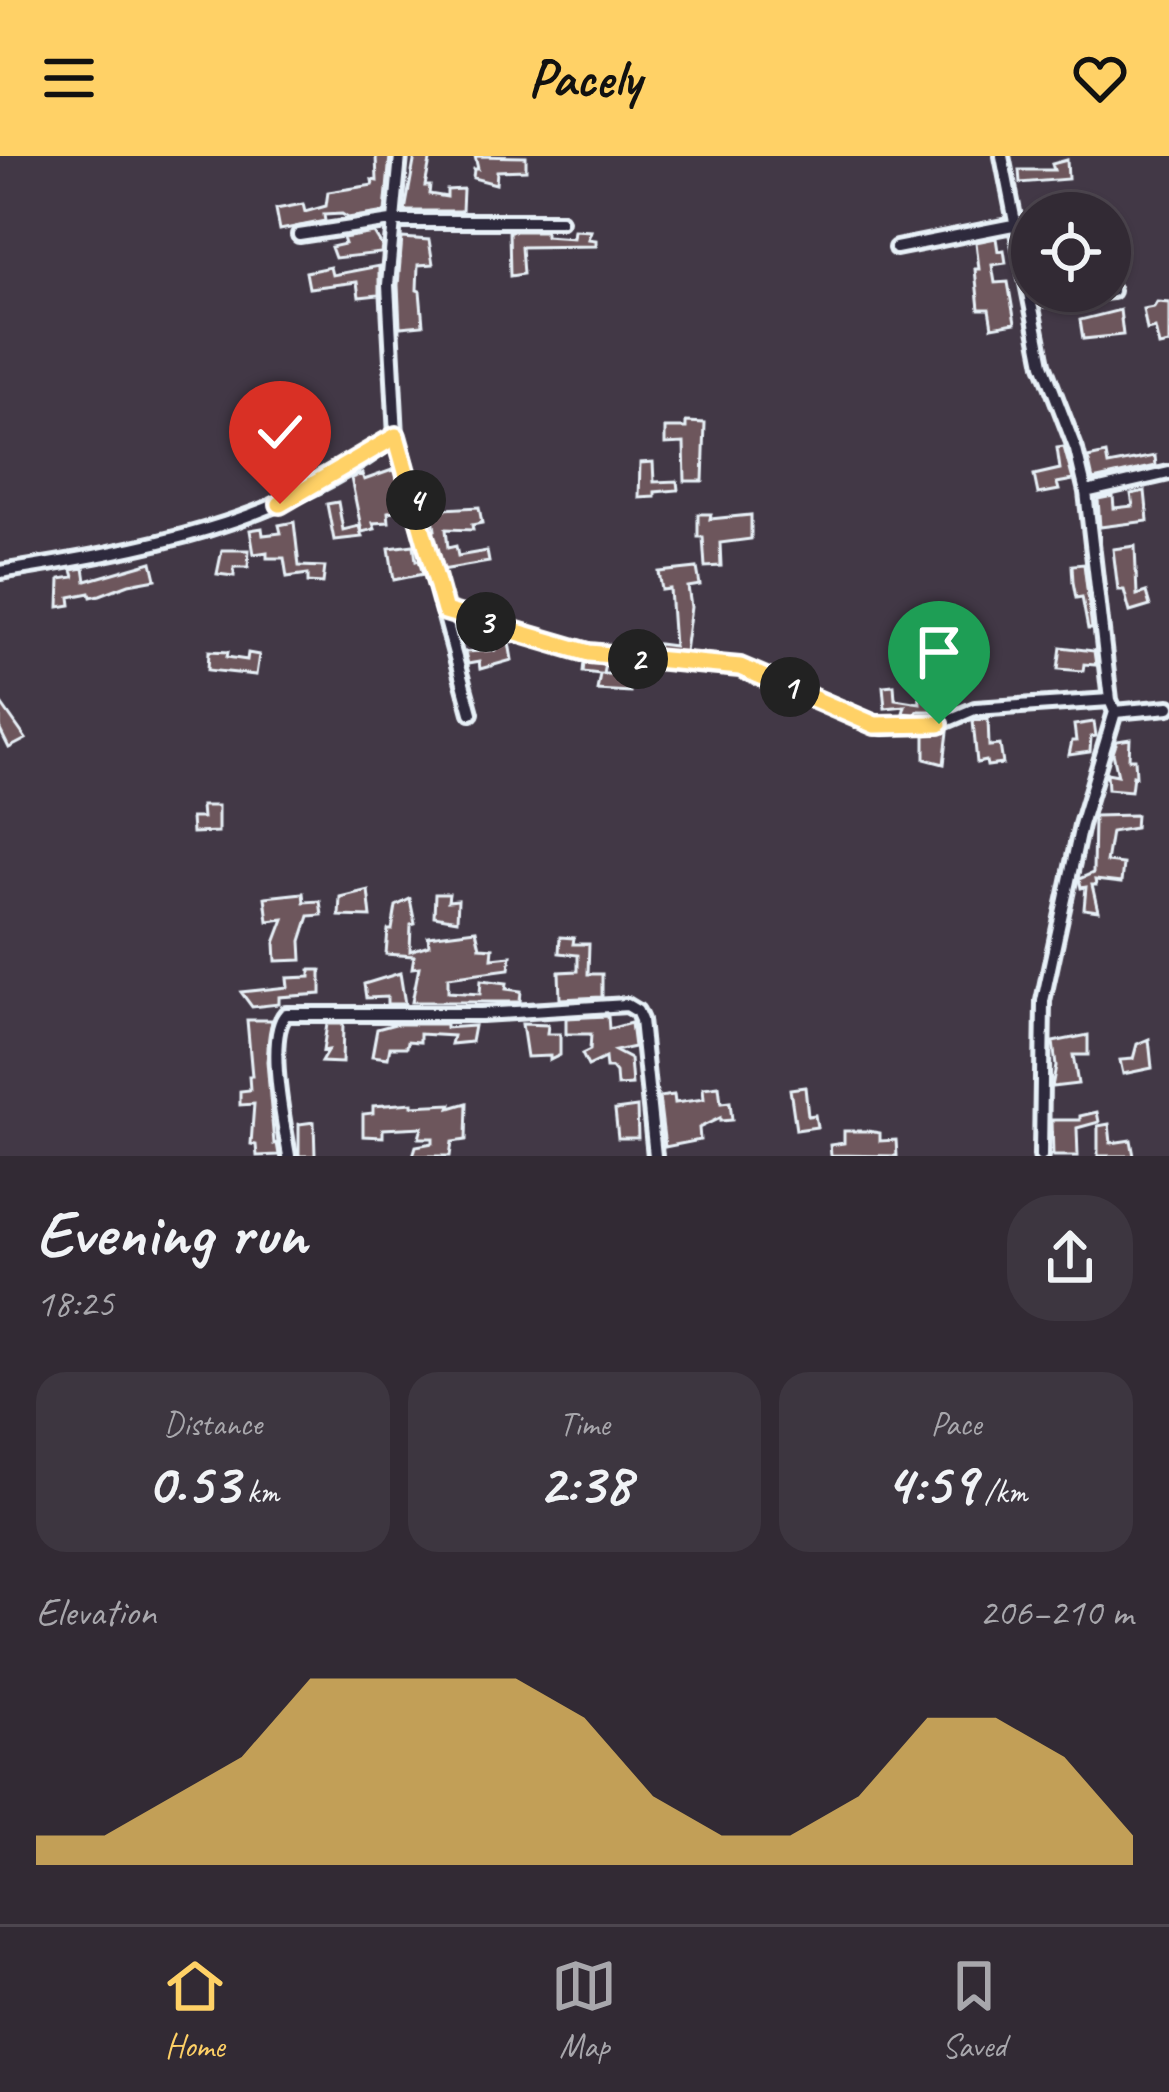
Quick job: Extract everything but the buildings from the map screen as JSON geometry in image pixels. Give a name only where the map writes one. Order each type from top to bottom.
[{"type":"street","points":[[400,156],[388,285],[396,436],[471,713]]},
{"type":"street","points":[[1002,156],[1011,212]]},
{"type":"street","points":[[299,235],[391,220],[560,220]]},
{"type":"street","points":[[896,248],[1011,225]]},
{"type":"street","points":[[1033,312],[1043,364],[1076,450],[1086,492],[1113,706],[1043,1000],[1041,1156]]},
{"type":"street","points":[[0,572],[115,552],[259,514],[396,436]]},
{"type":"street","points":[[1086,492],[1169,473]]},
{"type":"street","points":[[445,611],[589,653],[740,667],[884,727],[939,724],[975,709],[1169,707]]},
{"type":"street","points":[[289,1156],[277,1026],[286,1014],[481,1014],[627,1005],[637,1011],[640,1020],[656,1156]]},
{"type":"route","points":[[280,504],[396,436],[445,611],[589,653],[756,671],[875,725],[939,724]]}]
